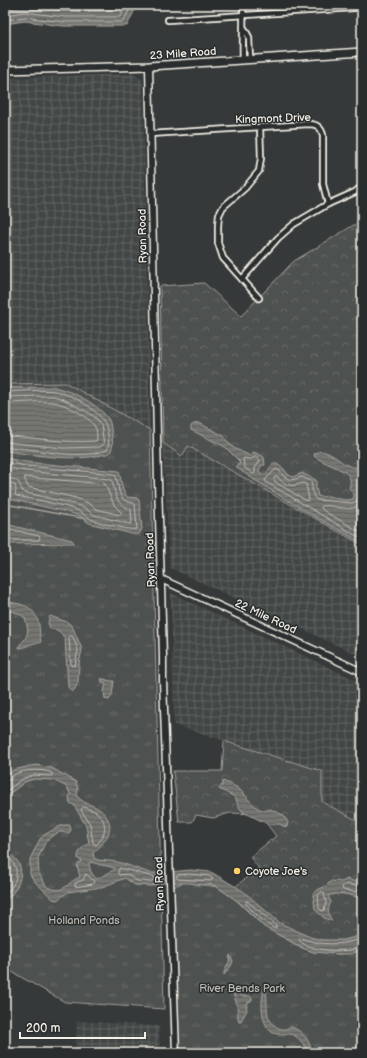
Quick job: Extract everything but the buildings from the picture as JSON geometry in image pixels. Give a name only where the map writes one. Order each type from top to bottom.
[{"type":"main road","name":"23 Mile Road","points":[[5,70],[149,66],[362,52]]},
{"type":"street","points":[[243,5],[244,27],[242,37],[247,59]]},
{"type":"street","points":[[168,20],[354,8],[362,6]]},
{"type":"street","name":"Ryan Road","points":[[149,66],[168,855],[176,1053]]},
{"type":"street","name":"Kingmont Drive","points":[[150,134],[309,124],[319,127],[323,135],[323,184],[328,204]]},
{"type":"street","points":[[259,298],[221,255],[218,243],[218,220],[219,214],[224,207],[245,188],[259,171],[261,158],[260,127]]},
{"type":"street","points":[[242,279],[283,233],[299,220],[348,195],[362,186]]},
{"type":"street","name":"22 Mile Road","points":[[161,579],[362,672]]},
{"type":"shaded area","points":[[133,74],[143,80],[150,431],[60,384],[5,384],[5,78]]},
{"type":"shaded area","points":[[163,443],[182,456],[188,446],[362,545],[362,657],[170,568]]},
{"type":"shaded area","points":[[171,593],[362,683],[362,823],[322,802],[322,771],[174,725]]},
{"type":"shaded area","points":[[77,1021],[159,1026],[160,1053],[76,1053]]},
{"type":"green space","points":[[362,220],[362,545],[188,446],[182,456],[163,443],[160,286],[204,283],[241,316],[294,261]]},
{"type":"green space","name":"Holland Ponds","points":[[66,383],[150,430],[164,1009],[65,1002],[5,968],[5,384]]},
{"type":"green space","points":[[224,741],[322,771],[322,802],[362,823],[362,941],[323,948],[276,928],[231,890],[259,868],[250,857],[276,836],[259,814],[230,813],[213,818],[196,815],[192,822],[179,822],[173,771],[222,771]]},
{"type":"green space","name":"River Bends Park","points":[[185,882],[217,887],[235,899],[263,926],[302,948],[315,952],[340,954],[362,949],[362,1053],[179,1053],[174,886]]},
{"type":"water","points":[[5,5],[137,5],[127,26],[63,26],[25,21],[5,24]]},
{"type":"water","points":[[54,387],[77,395],[105,414],[110,423],[113,443],[110,453],[97,456],[71,458],[5,451],[5,388]]},
{"type":"water","points":[[199,423],[224,436],[234,448],[250,456],[254,452],[264,457],[265,465],[262,465],[259,470],[261,474],[266,474],[275,463],[284,469],[287,474],[293,477],[302,473],[316,480],[316,488],[319,497],[328,496],[348,500],[354,498],[354,494],[349,488],[349,476],[339,469],[318,459],[314,456],[315,453],[325,452],[348,466],[356,467],[362,465],[362,483],[357,486],[362,496],[362,543],[283,498],[237,468],[237,465],[240,464],[239,461],[225,447],[191,430],[191,426]]},
{"type":"water","points":[[5,458],[26,462],[119,471],[123,490],[127,497],[137,498],[139,500],[142,529],[139,534],[132,534],[89,523],[80,516],[71,513],[5,498],[5,494],[12,490],[12,487],[5,488]]},
{"type":"water","points":[[5,524],[72,540],[74,543],[5,544]]},
{"type":"water","points":[[5,602],[17,603],[31,610],[39,625],[40,643],[33,643],[19,648],[27,635],[26,620],[18,614],[5,610]]},
{"type":"water","points":[[50,616],[67,622],[72,626],[82,649],[78,682],[72,692],[68,687],[65,639],[59,632],[50,628],[48,623]]},
{"type":"water","points":[[101,679],[114,681],[112,695],[109,700],[105,699],[104,691],[106,684],[102,682]]},
{"type":"water","points":[[36,765],[52,768],[76,782],[78,789],[77,796],[83,801],[99,809],[109,820],[109,832],[103,843],[93,853],[94,858],[98,860],[118,862],[150,873],[190,870],[211,872],[243,891],[280,923],[310,937],[323,940],[344,940],[362,935],[362,950],[350,954],[338,954],[313,952],[305,949],[264,927],[240,903],[216,886],[208,884],[160,883],[151,886],[135,885],[125,878],[102,887],[68,892],[57,900],[53,899],[34,881],[30,874],[30,859],[40,839],[44,835],[58,827],[70,825],[71,830],[69,833],[60,832],[46,841],[38,858],[39,874],[47,887],[58,890],[62,889],[80,877],[77,865],[82,861],[78,859],[78,856],[83,847],[89,843],[86,826],[74,805],[70,803],[70,794],[67,787],[53,780],[34,779],[25,782],[5,797],[5,779],[13,770]],"holes":[[[89,863],[115,868],[97,879],[91,872]]]},
{"type":"water","points":[[223,781],[240,790],[261,810],[270,809],[283,815],[288,822],[287,827],[280,824],[268,824],[243,812],[235,797],[219,789]]},
{"type":"water","points":[[9,854],[19,864],[21,871],[18,884],[5,901],[5,855]]},
{"type":"water","points":[[347,879],[362,884],[362,892],[357,897],[342,894],[328,896],[331,902],[328,912],[332,921],[324,918],[315,909],[313,894],[319,889],[325,887],[331,881],[342,882]]},
{"type":"water","points":[[230,955],[233,961],[224,975],[229,962]]},
{"type":"water","points":[[265,986],[267,1012],[271,1022],[277,1027],[287,1029],[290,1027],[302,1033],[308,1040],[312,1053],[308,1053],[303,1044],[295,1036],[289,1034],[275,1034],[269,1029],[263,1018],[262,1011],[262,998]]},
{"type":"water","points":[[235,989],[242,996],[250,996],[252,998],[252,1000],[246,1004],[247,1010],[241,1021],[239,1021],[238,1018],[237,1005],[233,993]]},
{"type":"waterway","points":[[5,504],[86,519]]},
{"type":"place","name":"Coyote Joe's","points":[[237,871]]}]
